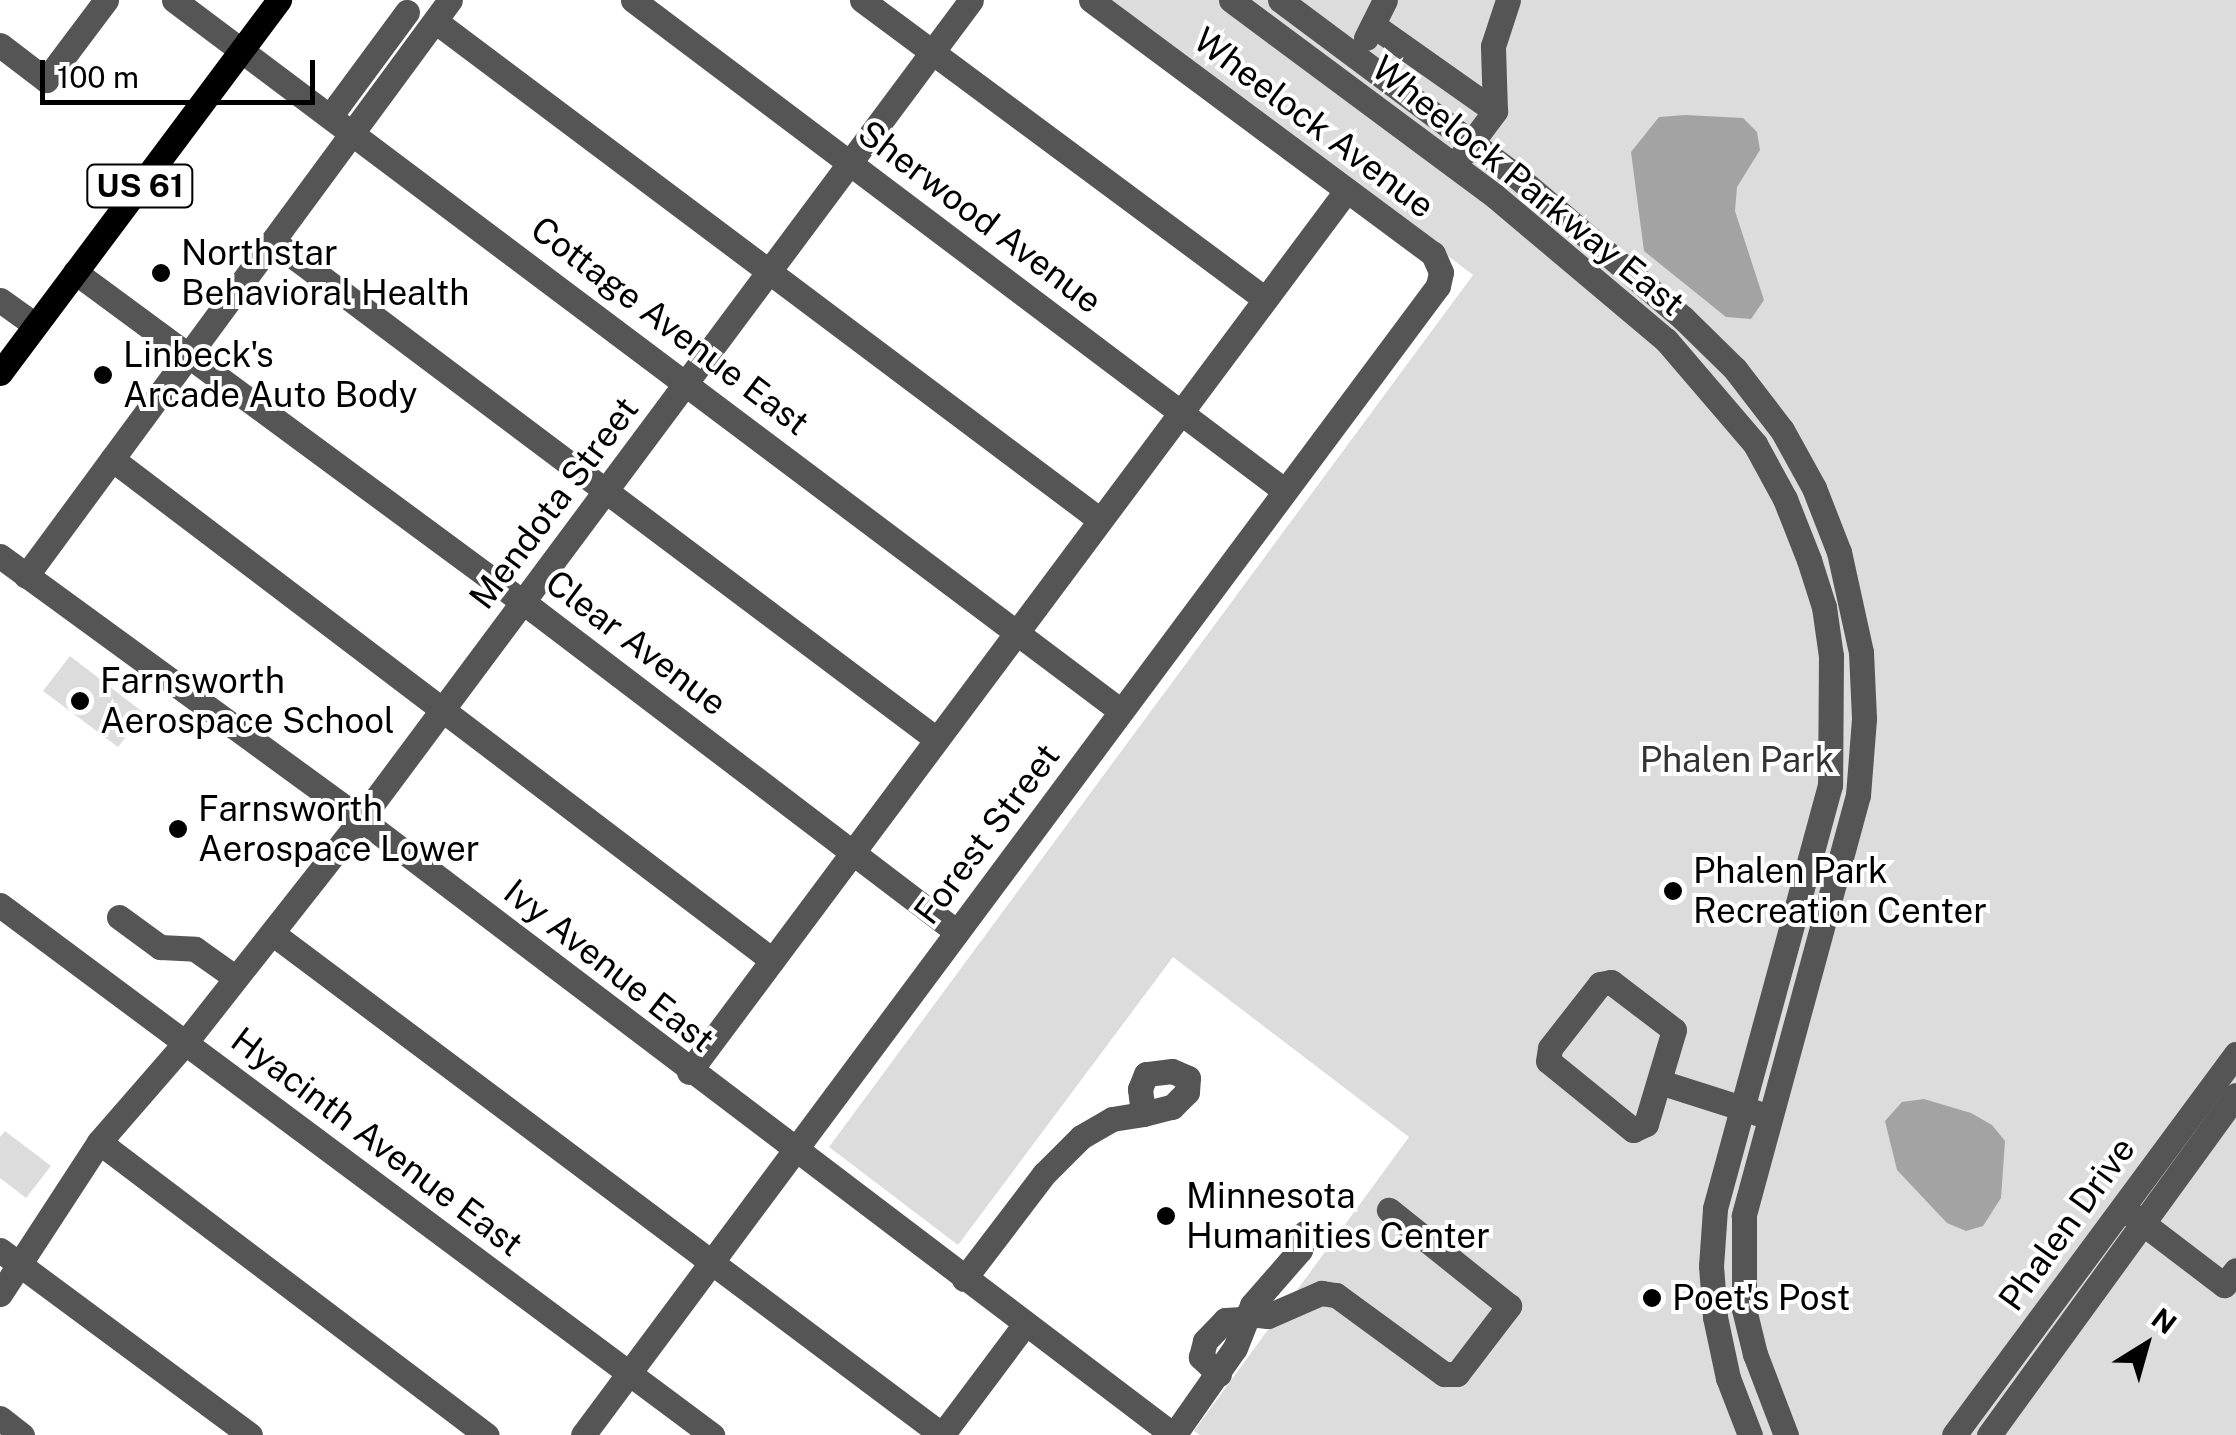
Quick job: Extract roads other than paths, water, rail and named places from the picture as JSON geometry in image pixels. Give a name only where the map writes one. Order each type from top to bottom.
[{"type":"main road","name":"US 61","points":[[0,373],[279,0]]},
{"type":"street","points":[[0,45],[46,80],[106,0]]},
{"type":"street","name":"Cottage Avenue East","points":[[174,0],[1121,712]]},
{"type":"street","name":"Sherwood Avenue","points":[[633,0],[1285,490]]},
{"type":"street","points":[[862,0],[1265,299]]},
{"type":"street","name":"Mendota Street","points":[[0,1294],[10,1258],[99,1142],[185,1043],[361,820],[971,0]]},
{"type":"street","name":"Wheelock Avenue","points":[[1090,0],[1433,254],[1441,272]]},
{"type":"street","name":"Wheelock Parkway East","points":[[1231,0],[1453,165],[1666,340],[1755,444],[1785,499],[1824,607],[1832,656],[1830,785],[1716,1209],[1711,1266],[1728,1378],[1750,1435]]},
{"type":"street","name":"Wheelock Parkway East","points":[[1280,0],[1472,143],[1683,318],[1735,369],[1782,430],[1814,488],[1839,552],[1860,652],[1864,719],[1858,795],[1744,1216],[1744,1309],[1755,1354],[1786,1435]]},
{"type":"street","points":[[1340,81],[1385,0]]},
{"type":"street","points":[[1453,165],[1495,111],[1493,46],[1508,0]]},
{"type":"street","points":[[26,576],[442,10],[770,272],[1100,520]]},
{"type":"street","points":[[331,115],[407,12]]},
{"type":"street","points":[[1374,25],[1495,111]]},
{"type":"street","points":[[688,1072],[1347,190]]},
{"type":"street","points":[[273,241],[936,739]]},
{"type":"street","name":"Clear Avenue","points":[[76,272],[524,603],[957,932]]},
{"type":"street","name":"Forest Street","points":[[583,1435],[1438,286],[1441,272]]},
{"type":"street","points":[[0,300],[36,326]]},
{"type":"street","points":[[112,459],[441,713],[772,960]]},
{"type":"street","name":"Ivy Avenue East","points":[[0,556],[361,820],[688,1072],[1174,1435]]},
{"type":"street","name":"Hyacinth Avenue East","points":[[0,906],[712,1435]]},
{"type":"street","points":[[119,917],[160,948],[196,949],[236,978]]},
{"type":"street","points":[[272,933],[942,1435],[1026,1324]]},
{"type":"street","points":[[1611,982],[1674,1030],[1660,1082],[1646,1124],[1633,1130],[1548,1061],[1550,1048],[1600,984],[1611,982]]},
{"type":"street","name":"Phalen Drive","points":[[1989,1435],[2236,1054]]},
{"type":"street","points":[[1660,1082],[1771,1118]]},
{"type":"street","name":"Phalen Drive","points":[[1954,1435],[2132,1215],[2236,1095]]},
{"type":"street","points":[[964,1279],[1044,1174],[1081,1137],[1112,1119],[1143,1114]]},
{"type":"street","points":[[99,1142],[488,1435]]},
{"type":"street","points":[[1248,1316],[1268,1316],[1321,1293],[1336,1294],[1444,1374],[1457,1374],[1509,1306],[1389,1210]]},
{"type":"street","points":[[2132,1215],[2182,1240],[2224,1285],[2236,1270]]},
{"type":"street","points":[[1174,1435],[1218,1374],[1269,1282],[1291,1265],[1305,1234]]},
{"type":"street","points":[[10,1258],[250,1435]]},
{"type":"street","points":[[0,1418],[22,1435]]},
{"type":"place","name":"Northstar Behavioral Health","points":[[161,273]]},
{"type":"place","name":"Linbeck's Arcade Auto Body","points":[[103,375]]},
{"type":"place","name":"Farnsworth Aerospace School","points":[[80,701]]},
{"type":"place","name":"Farnsworth Aerospace Lower","points":[[178,829]]},
{"type":"place","name":"Phalen Park Recreation Center","points":[[1673,891]]},
{"type":"place","name":"Minnesota Humanities Center","points":[[1166,1216]]},
{"type":"place","name":"Poet's Post","points":[[1652,1298]]},
{"type":"park label","name":"Phalen Park","points":[[1737,760]]}]
